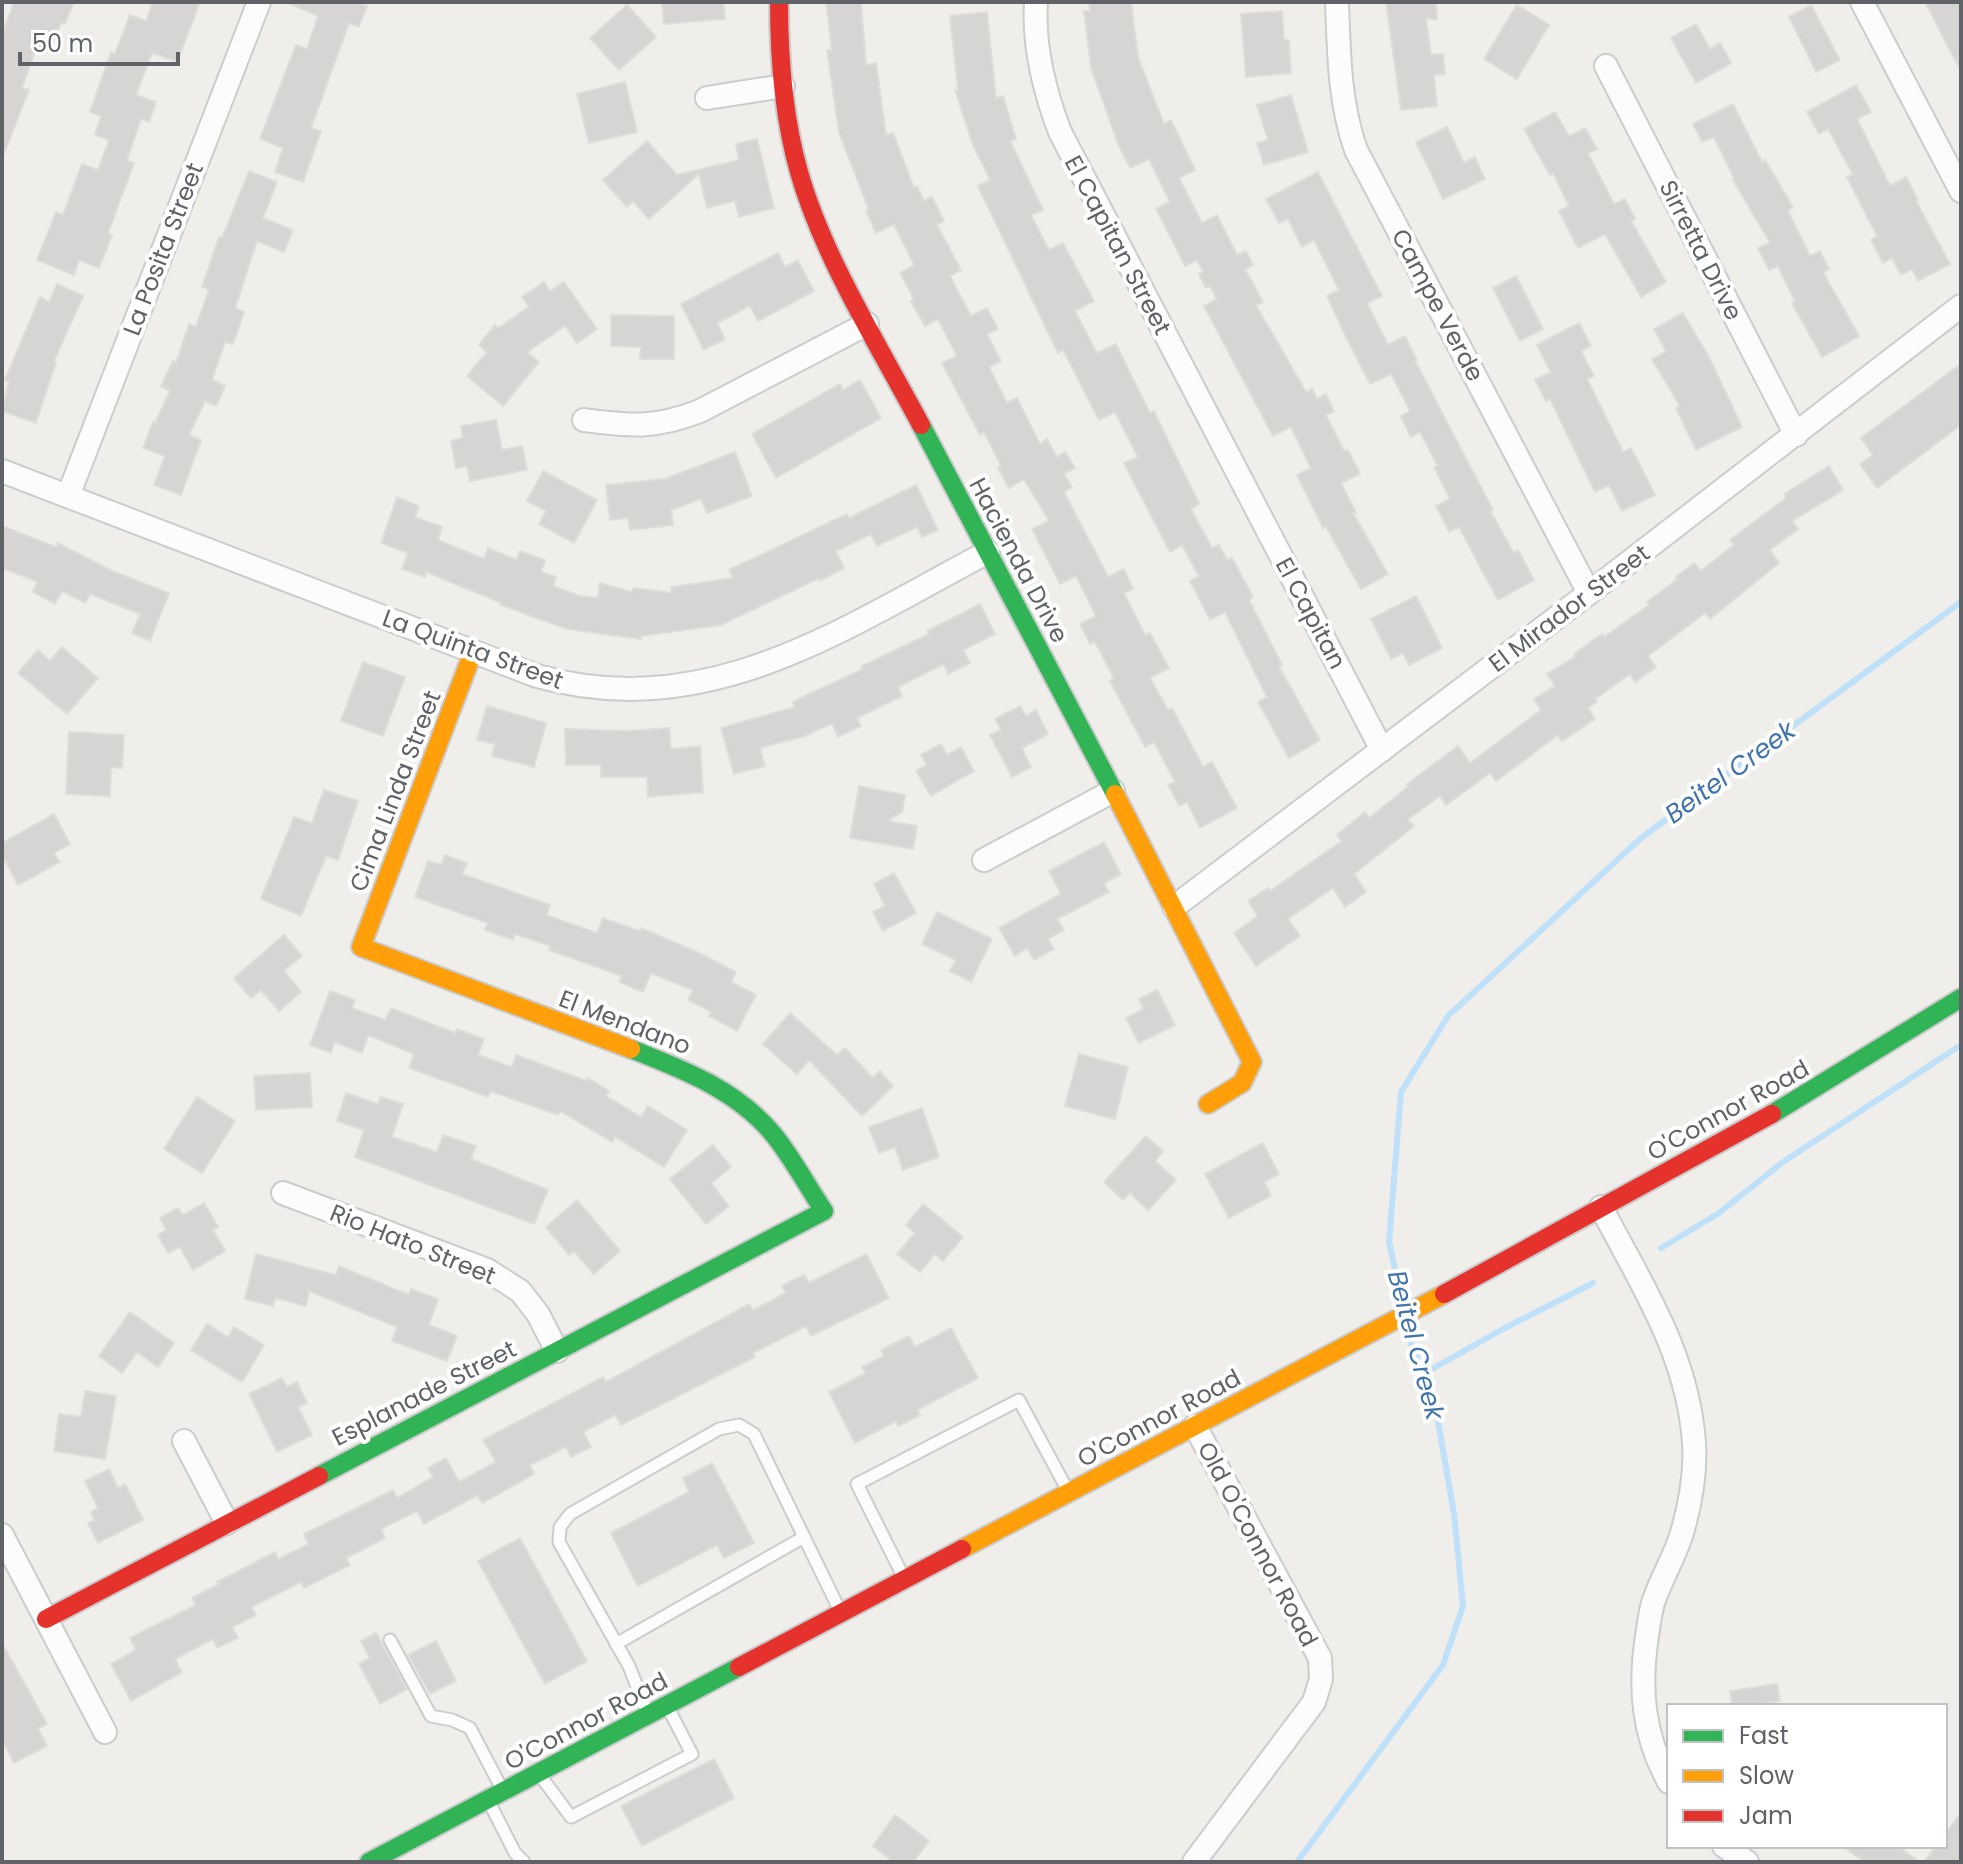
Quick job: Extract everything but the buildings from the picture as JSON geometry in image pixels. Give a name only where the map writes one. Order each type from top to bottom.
[{"type":"street","name":"La Posita Street","points":[[68,496],[259,2]]},
{"type":"street","name":"Hacienda Drive","points":[[779,2],[783,86],[794,157],[827,247],[1174,907],[1252,1062],[1251,1075],[1243,1084],[1208,1104]]},
{"type":"street","name":"El Capitan Street","points":[[1036,2],[1036,40],[1041,71],[1060,132],[1239,476]]},
{"type":"street","name":"Campe Verde","points":[[1337,2],[1342,97],[1356,150],[1589,593]]},
{"type":"street","points":[[1862,2],[1961,191]]},
{"type":"street","name":"Sirretta Drive","points":[[1606,66],[1796,435]]},
{"type":"street","points":[[707,98],[783,86]]},
{"type":"street","name":"El Mirador Street","points":[[1174,907],[1961,306]]},
{"type":"street","points":[[584,420],[639,427],[673,422],[867,324]]},
{"type":"street","name":"La Quinta Street","points":[[2,471],[473,652],[571,685],[612,689],[693,684],[772,662],[988,552]]},
{"type":"street","name":"El Capitan","points":[[1239,476],[1382,750]]},
{"type":"street","name":"Cima Linda Street","points":[[361,947],[473,652]]},
{"type":"street","points":[[984,860],[1113,791]]},
{"type":"street","name":"El Mendano","points":[[361,947],[664,1062],[717,1087],[772,1133],[824,1211]]},
{"type":"street","name":"O'Connor Road","points":[[369,1862],[1372,1333],[1800,1099],[1961,998]]},
{"type":"street","name":"Rio Hato Street","points":[[283,1193],[487,1270],[520,1291],[538,1314],[557,1351]]},
{"type":"street","points":[[1601,1207],[1673,1347],[1686,1386],[1694,1445],[1691,1495],[1685,1521],[1653,1602],[1642,1670],[1644,1714],[1649,1736],[1667,1777]]},
{"type":"street","name":"Esplanade Street","points":[[46,1619],[824,1211]]},
{"type":"street","name":"Old O'Connor Road","points":[[1194,1862],[1314,1702],[1321,1679],[1320,1658],[1195,1426]]},
{"type":"street","points":[[184,1441],[227,1523]]},
{"type":"street","points":[[2,1535],[105,1732]]},
{"type":"lane","points":[[905,1579],[857,1484],[1019,1400],[1068,1492]]},
{"type":"lane","points":[[648,1716],[629,1666],[559,1542],[560,1527],[570,1514],[719,1429],[739,1425],[754,1434],[841,1613]]},
{"type":"lane","points":[[616,1644],[804,1537]]},
{"type":"lane","points":[[390,1640],[431,1716],[470,1728],[520,1858],[505,1862]]},
{"type":"lane","points":[[538,1773],[571,1817],[692,1754],[667,1706]]},
{"type":"waterway","name":"Beitel Creek","points":[[1403,1305],[1389,1242],[1401,1092],[1448,1016],[1641,838],[1961,602]]},
{"type":"waterway","points":[[1661,1248],[1719,1213],[1783,1162],[1961,1045]]},
{"type":"waterway","points":[[1425,1373],[1593,1283]]},
{"type":"waterway","name":"Beitel Creek","points":[[1297,1862],[1443,1665],[1463,1606],[1454,1514],[1433,1392],[1411,1344],[1407,1324]]},
{"type":"traffic: fast","points":[[921,425],[1115,794]]},
{"type":"traffic: fast","points":[[1772,1114],[1961,998]]},
{"type":"traffic: fast","points":[[319,1476],[824,1211],[780,1143],[743,1105],[708,1082],[631,1049]]},
{"type":"traffic: fast","points":[[369,1862],[739,1667]]},
{"type":"traffic: slow","points":[[473,652],[361,947],[631,1049]]},
{"type":"traffic: slow","points":[[1115,794],[1252,1062],[1242,1083],[1208,1104]]},
{"type":"traffic: slow","points":[[962,1549],[1444,1294]]},
{"type":"traffic: jam","points":[[779,2],[786,109],[809,204],[853,301],[921,425]]},
{"type":"traffic: jam","points":[[1444,1294],[1772,1114]]},
{"type":"traffic: jam","points":[[46,1619],[319,1476]]},
{"type":"traffic: jam","points":[[739,1667],[962,1549]]}]
